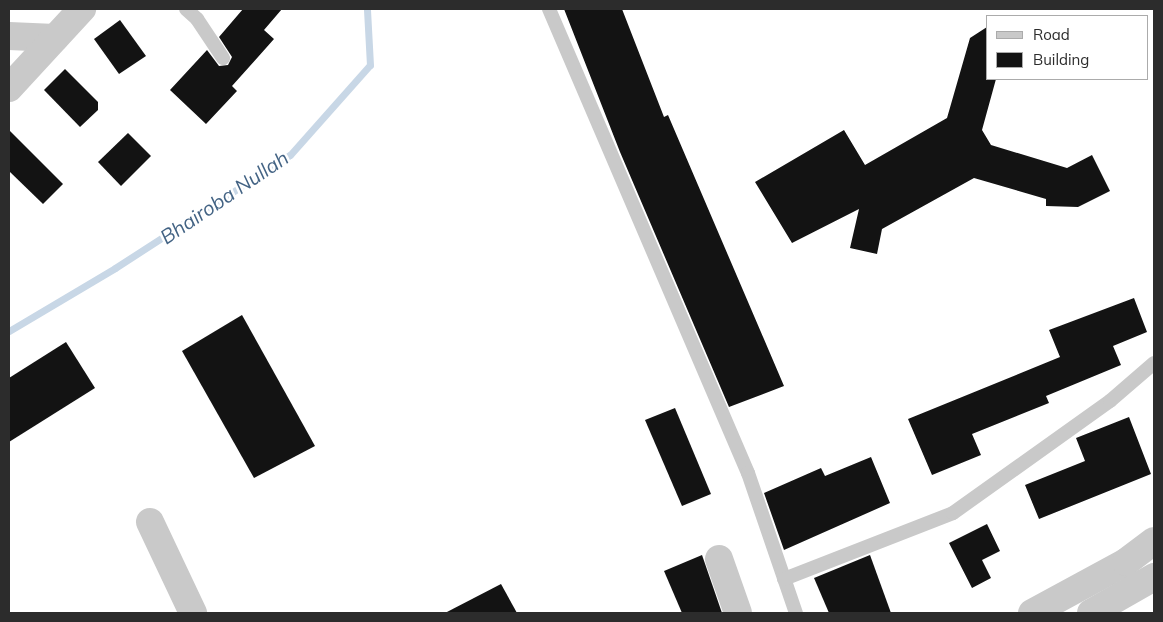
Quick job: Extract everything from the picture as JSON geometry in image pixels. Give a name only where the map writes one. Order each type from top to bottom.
[{"type":"street","points":[[9,88],[82,9]]},
{"type":"street","points":[[9,36],[55,38]]},
{"type":"street","points":[[150,522],[193,613]]},
{"type":"street","points":[[1032,613],[1126,562],[1154,541]]},
{"type":"street","points":[[718,559],[738,613]]},
{"type":"street","points":[[1091,613],[1154,576]]},
{"type":"lane","points":[[186,9],[197,18],[223,58]]},
{"type":"lane","points":[[549,9],[748,473],[796,613]]},
{"type":"lane","points":[[784,579],[953,513],[1110,401],[1154,363]]},
{"type":"building","points":[[243,9],[282,9],[264,30],[274,39],[232,86],[237,91],[206,124],[170,90],[207,50],[219,66],[228,65],[232,57],[219,37]]},
{"type":"building","points":[[564,9],[622,9],[664,117],[668,115],[784,386],[729,407],[620,152]]},
{"type":"building","points":[[120,20],[146,56],[119,74],[94,39]]},
{"type":"building","points":[[986,28],[986,80],[996,80],[982,130],[991,145],[1067,168],[1092,155],[1110,191],[1078,207],[1046,206],[1046,199],[974,178],[882,229],[877,254],[850,248],[859,209],[792,243],[755,182],[844,130],[865,165],[947,118],[970,38]]},
{"type":"building","points":[[65,69],[98,102],[98,110],[80,127],[44,90]]},
{"type":"building","points":[[9,130],[63,184],[43,204],[9,171]]},
{"type":"building","points":[[128,133],[151,156],[121,186],[98,162]]},
{"type":"building","points":[[1134,298],[1147,332],[1113,346],[1121,365],[1046,396],[1049,403],[972,434],[981,455],[932,475],[908,419],[1060,357],[1049,330]]},
{"type":"building","points":[[242,315],[315,446],[254,478],[182,351]]},
{"type":"building","points":[[66,342],[95,388],[9,442],[9,378]]},
{"type":"building","points":[[675,408],[711,494],[682,506],[645,420]]},
{"type":"building","points":[[1129,417],[1151,474],[1039,519],[1025,485],[1085,461],[1076,438]]},
{"type":"building","points":[[871,457],[890,503],[784,550],[764,493],[821,468],[825,476]]},
{"type":"building","points":[[987,524],[1000,551],[982,560],[991,578],[972,588],[949,543]]},
{"type":"building","points":[[702,555],[722,613],[682,613],[664,571]]},
{"type":"building","points":[[870,555],[891,613],[829,613],[814,578]]},
{"type":"building","points":[[501,584],[517,613],[445,613]]},
{"type":"waterway","name":"Bhairoba Nullah","points":[[9,331],[115,268],[290,155],[370,65],[367,9]]}]
